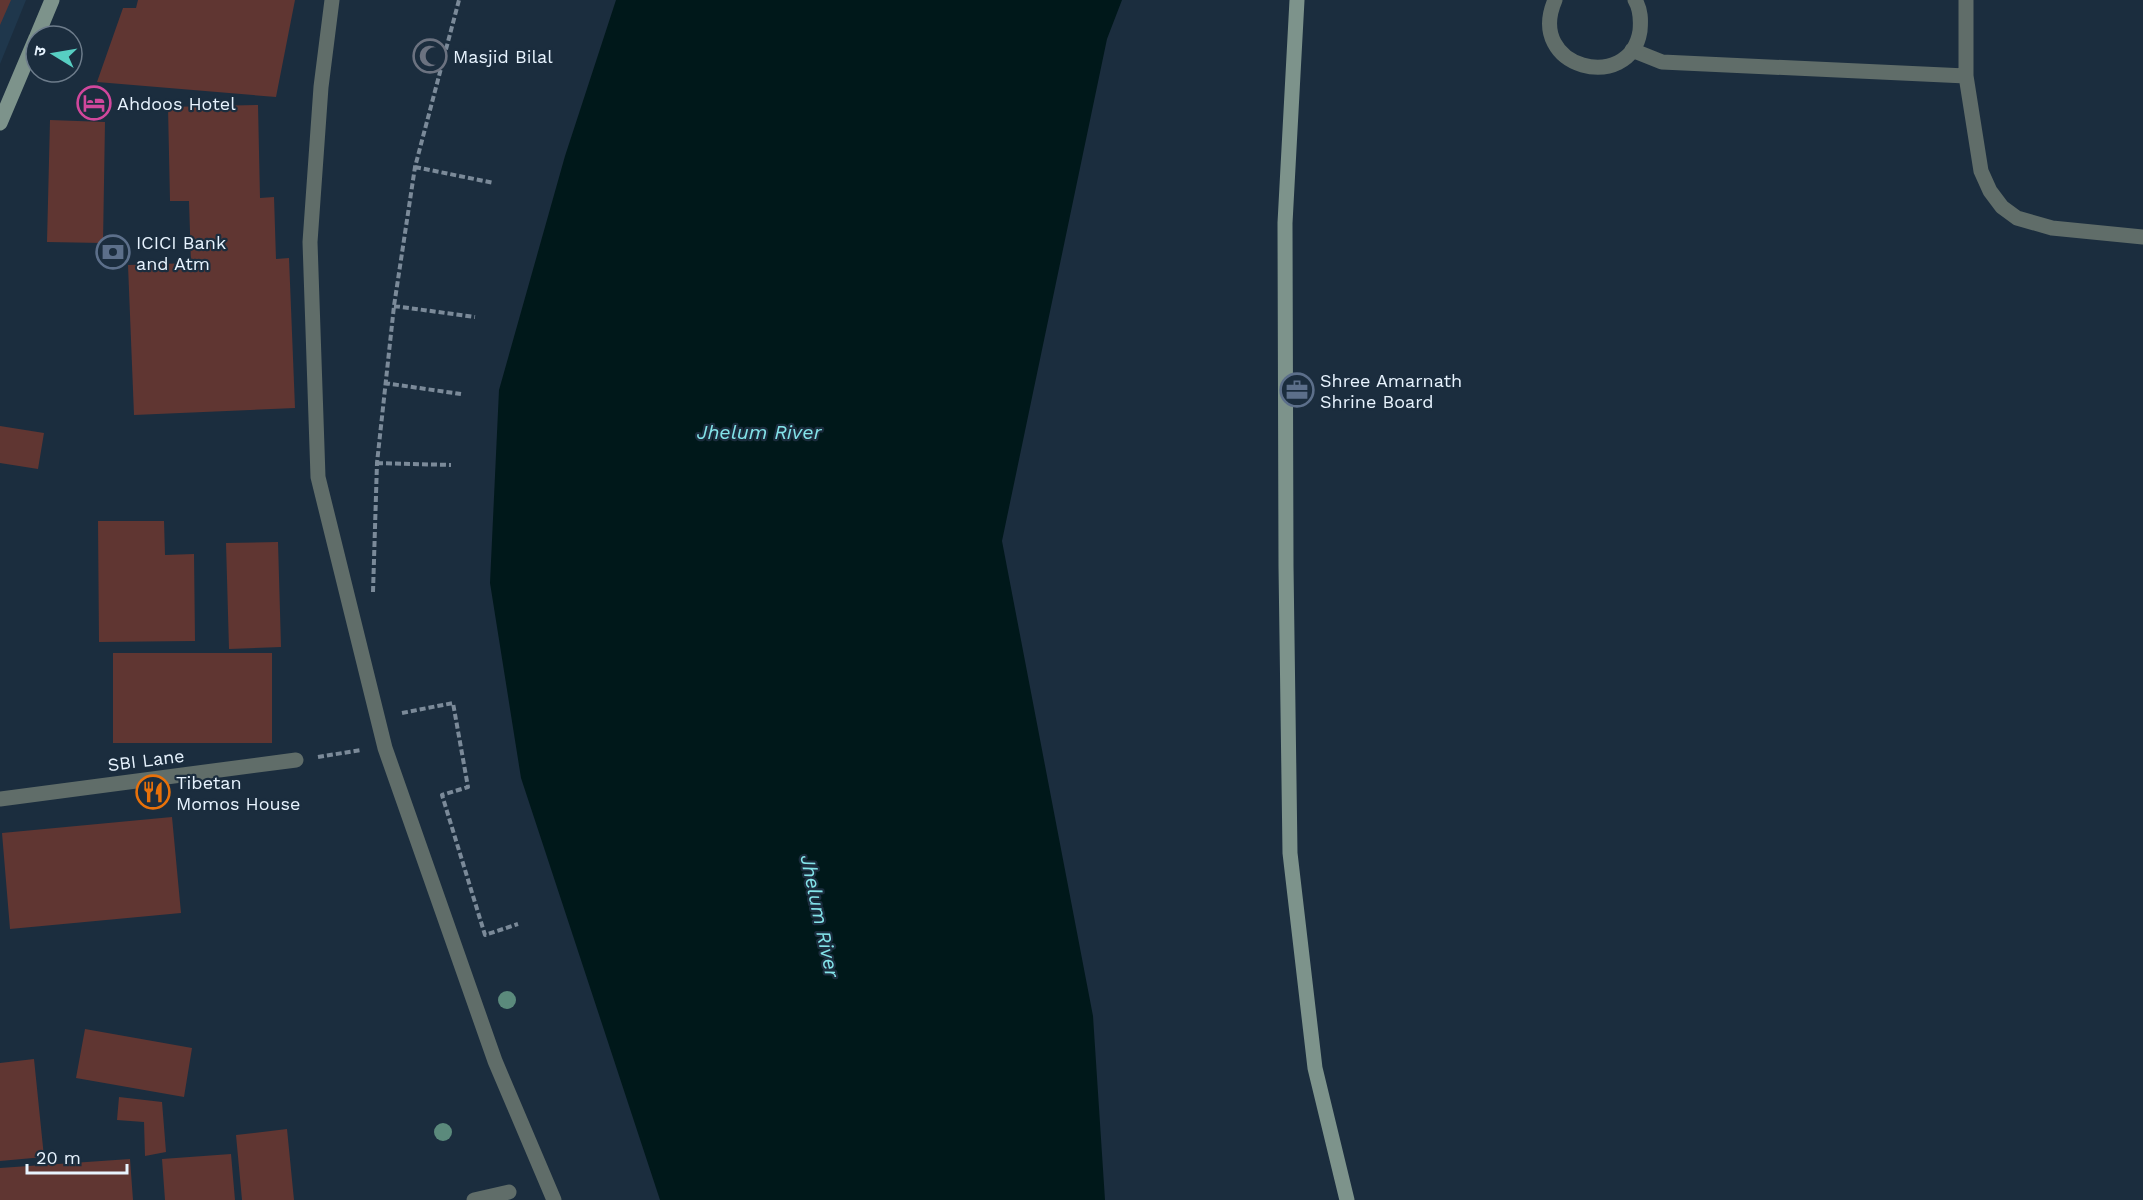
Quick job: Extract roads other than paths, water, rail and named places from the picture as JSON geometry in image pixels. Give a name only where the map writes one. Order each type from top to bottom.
[{"type":"main road","points":[[42,24],[52,0]]},
{"type":"main road","points":[[1297,0],[1285,223],[1290,854],[1315,1068],[1347,1200]]},
{"type":"main road","points":[[0,123],[24,66]]},
{"type":"street","points":[[332,0],[321,87],[310,242],[318,477],[385,747],[495,1060],[554,1200]]},
{"type":"street","points":[[1555,0],[1550,17],[1551,36],[1557,48],[1566,58],[1591,68],[1607,67],[1621,60],[1632,50],[1639,36],[1641,21],[1635,0]]},
{"type":"street","points":[[1966,0],[1966,76],[1981,171],[1990,191],[2002,207],[2018,218],[2052,228],[2143,237]]},
{"type":"street","points":[[1632,50],[1662,62],[1966,76]]},
{"type":"street","name":"SBI Lane","points":[[0,799],[296,760]]},
{"type":"street","points":[[474,1200],[509,1192]]},
{"type":"water","name":"Jhelum River","points":[[616,0],[1122,0],[1107,39],[1002,541],[1093,1016],[1105,1200],[660,1200],[521,778],[490,583],[499,390],[565,156]]},
{"type":"place","name":"Masjid Bilal","points":[[430,56]]},
{"type":"place","name":"Ahdoos Hotel","points":[[94,103]]},
{"type":"place","name":"ICICI Bank and Atm","points":[[113,252]]},
{"type":"place","name":"Shree Amarnath Shrine Board","points":[[1297,390]]},
{"type":"place","name":"Tibetan Momos House","points":[[153,792]]}]
